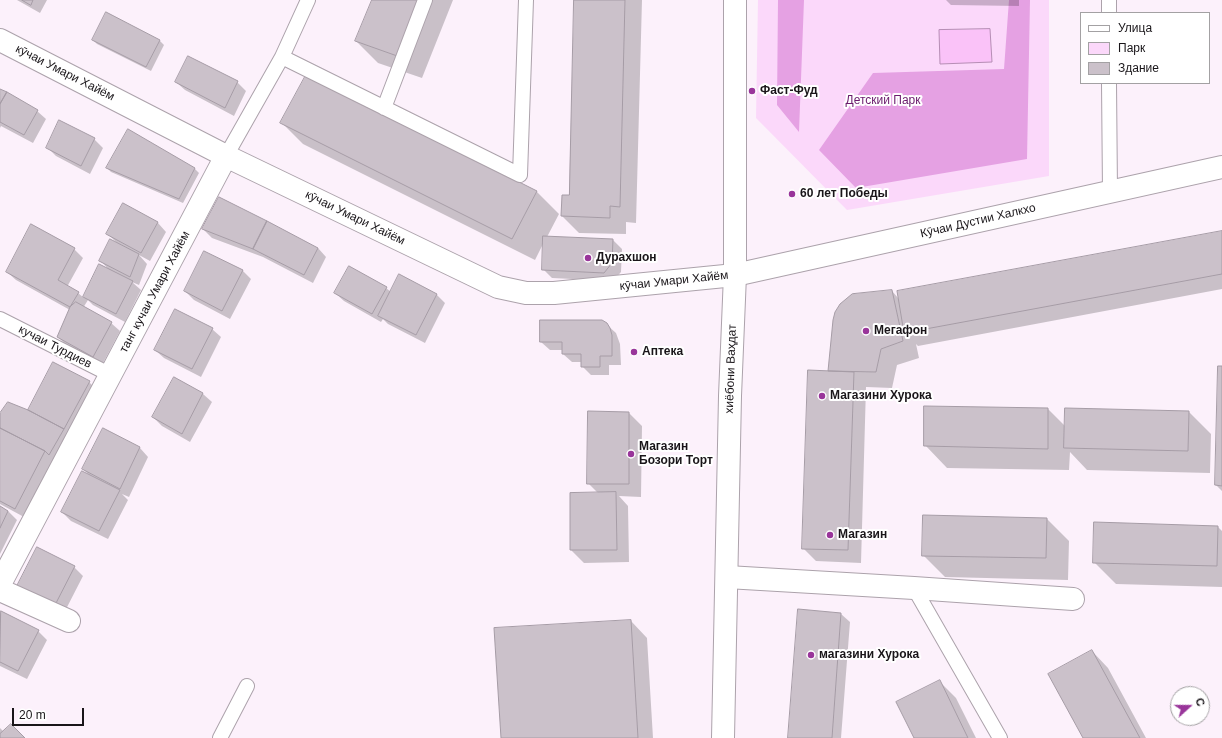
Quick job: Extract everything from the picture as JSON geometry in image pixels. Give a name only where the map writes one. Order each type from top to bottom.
[{"type":"street","name":"хиёбони Ваҳдат","points":[[723,738],[734,275],[735,0]]},
{"type":"street","name":"кӯчаи Умари Хайём","points":[[0,40],[226,156],[498,287],[526,293],[554,293],[734,275]]},
{"type":"street","name":"танг кучаи Умари Хайём","points":[[0,584],[226,156]]},
{"type":"street","name":"Кӯчаи Дустии Халкхо","points":[[734,275],[1222,167]]},
{"type":"street","points":[[727,577],[1072,599]]},
{"type":"street","points":[[0,590],[68,621]]},
{"type":"lane","name":"танг кучаи Умари Хайём","points":[[226,156],[282,57],[308,0]]},
{"type":"lane","points":[[384,108],[425,0]]},
{"type":"lane","points":[[282,57],[520,175],[526,0]]},
{"type":"lane","points":[[1109,0],[1109,12]]},
{"type":"lane","points":[[1109,84],[1110,192]]},
{"type":"lane","name":"кучаи Турдиев","points":[[0,319],[111,375]]},
{"type":"lane","points":[[914,588],[1000,738]]},
{"type":"lane","points":[[220,738],[247,686]]},
{"type":"green space","name":"Детский Парк","points":[[758,0],[1049,0],[1049,176],[847,210],[756,118]]},
{"type":"green space","points":[[778,0],[804,0],[799,132],[777,105]]},
{"type":"green space","points":[[1009,0],[1030,0],[1027,159],[856,188],[819,150],[873,73],[1004,69]]},
{"type":"shaded area","points":[[990,29],[992,62],[940,64],[939,30]]},
{"type":"building","points":[[22,0],[33,0],[31,5]]},
{"type":"building","points":[[372,0],[422,0],[400,57],[355,41]]},
{"type":"building","points":[[574,0],[625,0],[620,207],[610,206],[610,218],[561,216],[562,195],[569,195]]},
{"type":"building","points":[[106,12],[160,40],[146,67],[92,40]]},
{"type":"building","points":[[188,56],[238,81],[225,108],[175,82]]},
{"type":"building","points":[[306,75],[537,191],[512,239],[280,123]]},
{"type":"building","points":[[0,89],[7,92],[0,104]]},
{"type":"building","points":[[7,92],[38,110],[24,135],[0,122],[0,104]]},
{"type":"building","points":[[59,120],[95,138],[81,166],[46,148]]},
{"type":"building","points":[[128,129],[195,168],[179,199],[106,168]]},
{"type":"building","points":[[219,197],[267,221],[253,249],[202,229]]},
{"type":"building","points":[[123,203],[158,222],[141,253],[106,234]]},
{"type":"building","points":[[267,221],[318,248],[304,275],[253,249]]},
{"type":"building","points":[[31,224],[75,248],[58,280],[79,292],[70,307],[6,272]]},
{"type":"building","points":[[1222,231],[1222,274],[904,333],[897,291]]},
{"type":"building","points":[[543,236],[613,239],[612,263],[604,273],[542,270]]},
{"type":"building","points":[[110,239],[139,254],[130,277],[99,261]]},
{"type":"building","points":[[204,251],[243,270],[222,311],[184,291]]},
{"type":"building","points":[[99,264],[133,281],[116,314],[83,297]]},
{"type":"building","points":[[349,266],[387,287],[372,314],[334,293]]},
{"type":"building","points":[[399,274],[437,294],[416,335],[378,316]]},
{"type":"building","name":"Мегафон","points":[[892,290],[903,341],[881,349],[876,372],[828,371],[833,320],[835,312],[840,304],[852,294]]},
{"type":"building","points":[[76,302],[112,322],[93,357],[57,337],[70,307]]},
{"type":"building","points":[[175,309],[213,328],[192,369],[154,350]]},
{"type":"building","points":[[540,320],[602,320],[607,323],[612,335],[612,356],[600,356],[600,367],[581,367],[581,354],[562,354],[562,342],[540,342]]},
{"type":"building","points":[[53,362],[90,381],[64,429],[28,410]]},
{"type":"building","points":[[1218,366],[1222,366],[1222,486],[1215,485]]},
{"type":"building","points":[[808,370],[854,372],[848,550],[802,549]]},
{"type":"building","points":[[174,377],[203,393],[182,434],[152,417]]},
{"type":"building","points":[[8,402],[28,410],[64,429],[49,455],[45,451],[0,428],[0,413]]},
{"type":"building","points":[[924,406],[1048,408],[1048,449],[924,446]]},
{"type":"building","points":[[1065,408],[1189,411],[1188,451],[1064,448]]},
{"type":"building","points":[[588,411],[629,412],[629,484],[587,484]]},
{"type":"building","points":[[0,428],[45,451],[15,509],[0,501]]},
{"type":"building","points":[[103,428],[140,447],[120,489],[82,469]]},
{"type":"building","points":[[82,471],[120,490],[99,531],[61,512]]},
{"type":"building","points":[[616,492],[617,550],[570,550],[570,493]]},
{"type":"building","points":[[0,506],[8,511],[0,528]]},
{"type":"building","points":[[923,515],[1047,518],[1046,558],[922,556]]},
{"type":"building","points":[[1094,522],[1218,526],[1217,566],[1093,563]]},
{"type":"building","points":[[37,547],[75,566],[54,607],[16,588]]},
{"type":"building","points":[[798,609],[841,613],[832,738],[788,738]]},
{"type":"building","points":[[1,611],[39,630],[18,671],[0,662]]},
{"type":"building","points":[[631,620],[638,738],[501,738],[494,628]]},
{"type":"building","points":[[1092,650],[1140,738],[1083,738],[1048,674]]},
{"type":"building","points":[[940,680],[968,738],[914,738],[896,702]]},
{"type":"building","points":[[11,724],[25,738],[0,738],[0,734]]},
{"type":"place","name":"Фаст-Фуд","points":[[752,91]]},
{"type":"place","name":"60 лет Победы","points":[[792,194]]},
{"type":"place","name":"Дурахшон","points":[[588,258]]},
{"type":"place","name":"Мегафон","points":[[866,331]]},
{"type":"place","name":"Аптека","points":[[634,352]]},
{"type":"place","name":"Магазини Хурока","points":[[822,396]]},
{"type":"place","name":"Магазин Бозори Торт","points":[[631,454]]},
{"type":"place","name":"Магазин","points":[[830,535]]},
{"type":"place","name":"магазини Хурока","points":[[811,655]]}]
